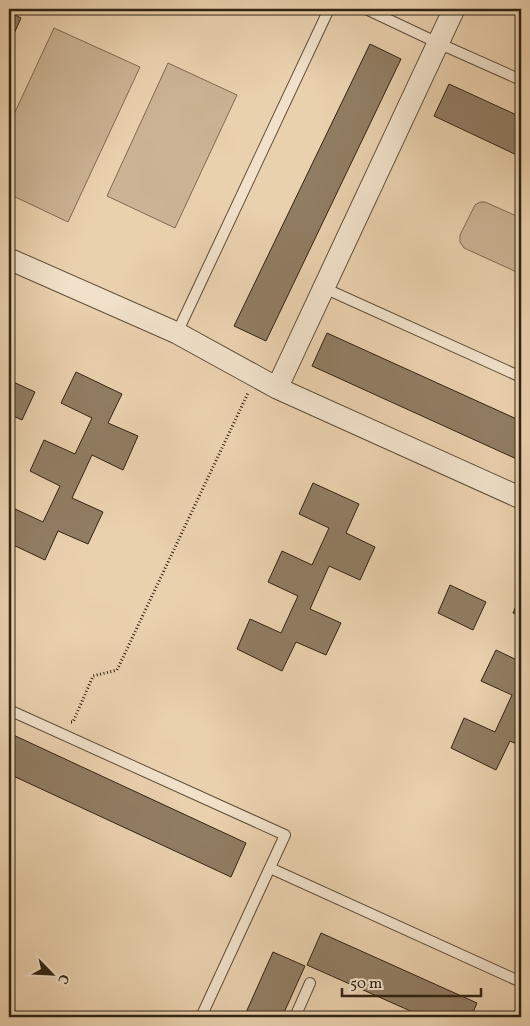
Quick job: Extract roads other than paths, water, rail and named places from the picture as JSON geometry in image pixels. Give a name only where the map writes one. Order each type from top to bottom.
[{"type":"street","points":[[277,388],[454,9]]},
{"type":"street","points":[[9,259],[176,333],[277,388],[521,498]]},
{"type":"lane","points":[[176,333],[329,9]]},
{"type":"lane","points":[[366,9],[521,80]]},
{"type":"lane","points":[[324,288],[521,377]]},
{"type":"lane","points":[[9,710],[285,835],[201,1017]]},
{"type":"lane","points":[[270,868],[521,982]]},
{"type":"lane","points":[[295,1017],[310,984]]}]
